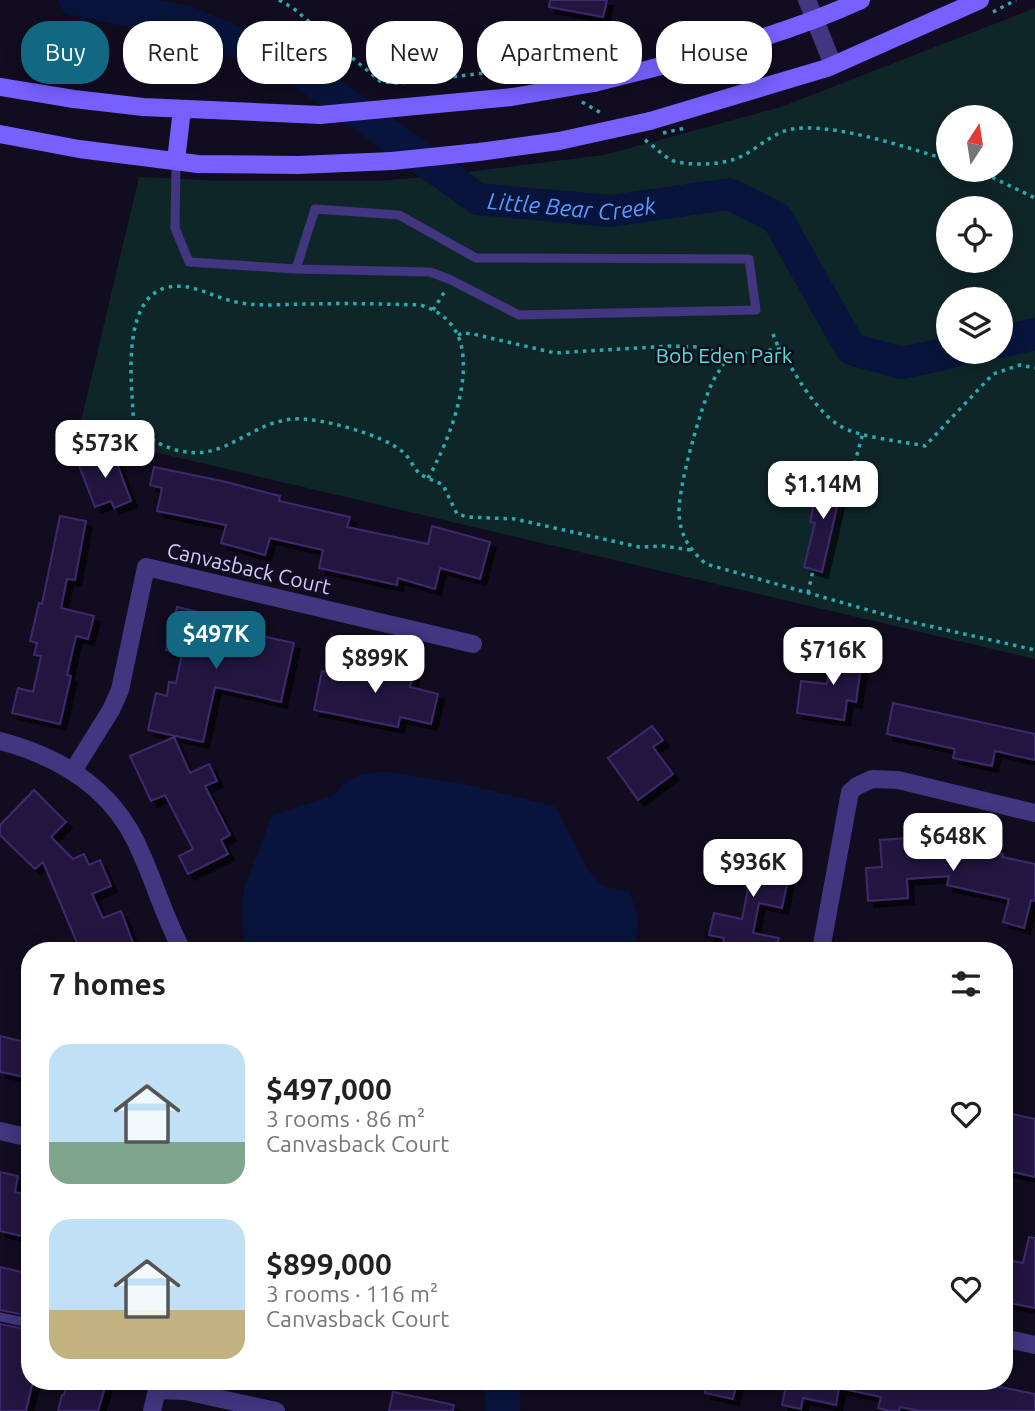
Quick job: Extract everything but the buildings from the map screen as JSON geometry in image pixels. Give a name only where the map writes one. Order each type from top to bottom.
[{"type":"main road","points":[[0,87],[74,99],[182,110],[320,115],[512,97],[594,83],[715,51],[816,20],[861,0]]},
{"type":"main road","points":[[0,134],[79,149],[198,163],[299,165],[392,161],[479,152],[559,141],[650,121],[833,65],[980,0]]},
{"type":"main road","points":[[176,161],[182,110]]},
{"type":"street","points":[[807,0],[833,65]]},
{"type":"street","name":"Canvasback Court","points":[[74,771],[120,690],[146,567],[473,644]]},
{"type":"street","points":[[0,741],[36,752],[74,771],[106,799],[131,833],[179,942]]},
{"type":"street","points":[[822,942],[850,792],[857,786],[872,779],[898,780],[1035,813]]},
{"type":"street","points":[[0,1131],[21,1136]]},
{"type":"street","points":[[1013,1340],[1035,1345]]},
{"type":"street","points":[[152,1411],[157,1390],[185,1391],[276,1411]]},
{"type":"lane","points":[[176,161],[175,228],[189,262],[296,269],[430,272],[452,280],[519,314],[756,310],[749,259],[476,258],[398,215],[316,209],[296,269]]},
{"type":"lane","points":[[0,1317],[21,1321]]},
{"type":"path","points":[[279,0],[293,8],[381,82],[400,83],[477,74]]},
{"type":"path","points":[[576,98],[609,118]]},
{"type":"path","points":[[642,139],[671,160],[690,164],[734,159],[775,133],[799,128],[822,128],[898,144],[936,156]]},
{"type":"path","points":[[1002,182],[1035,198]]},
{"type":"path","points":[[433,310],[452,280]]},
{"type":"path","points":[[428,478],[443,452],[463,376],[463,355],[458,335],[451,323],[433,310],[421,305],[236,302],[189,286],[169,287],[154,292],[141,309],[133,339],[131,371],[134,421],[142,432],[159,443],[188,452],[216,451],[268,427],[293,419],[319,422],[383,439],[404,452],[420,474],[428,478],[443,485],[457,514],[514,519],[639,547],[664,546],[691,550]]},
{"type":"path","points":[[458,335],[472,334],[555,353],[614,351],[647,346],[695,347],[728,355],[779,349]]},
{"type":"path","points":[[773,334],[779,349],[814,401],[840,426],[925,446],[993,374],[1020,365],[1035,368]]},
{"type":"path","points":[[695,338],[695,347]]},
{"type":"path","points":[[728,355],[712,382],[701,412],[681,491],[679,513],[691,550],[706,564],[907,621],[1035,650]]},
{"type":"path","points":[[849,480],[863,433]]},
{"type":"path","points":[[808,593],[813,570]]},
{"type":"green space","name":"Bob Eden Park","points":[[1035,8],[1035,659],[78,434],[139,177],[223,181],[380,181],[604,155],[781,107]]},
{"type":"water","points":[[384,771],[465,784],[556,807],[588,870],[603,886],[629,892],[638,921],[635,942],[244,942],[244,889],[272,815],[333,796],[343,784],[358,775]]},
{"type":"water","points":[[521,1390],[520,1411],[485,1411],[485,1391]]},
{"type":"waterway","name":"Little Bear Creek","points":[[75,0],[188,22],[295,67],[478,199],[610,211],[729,194],[777,218],[851,349],[902,363],[936,356]]},
{"type":"waterway","points":[[81,21],[87,2]]},
{"type":"waterway","name":"Little Bear Creek","points":[[1013,339],[1035,334]]}]
